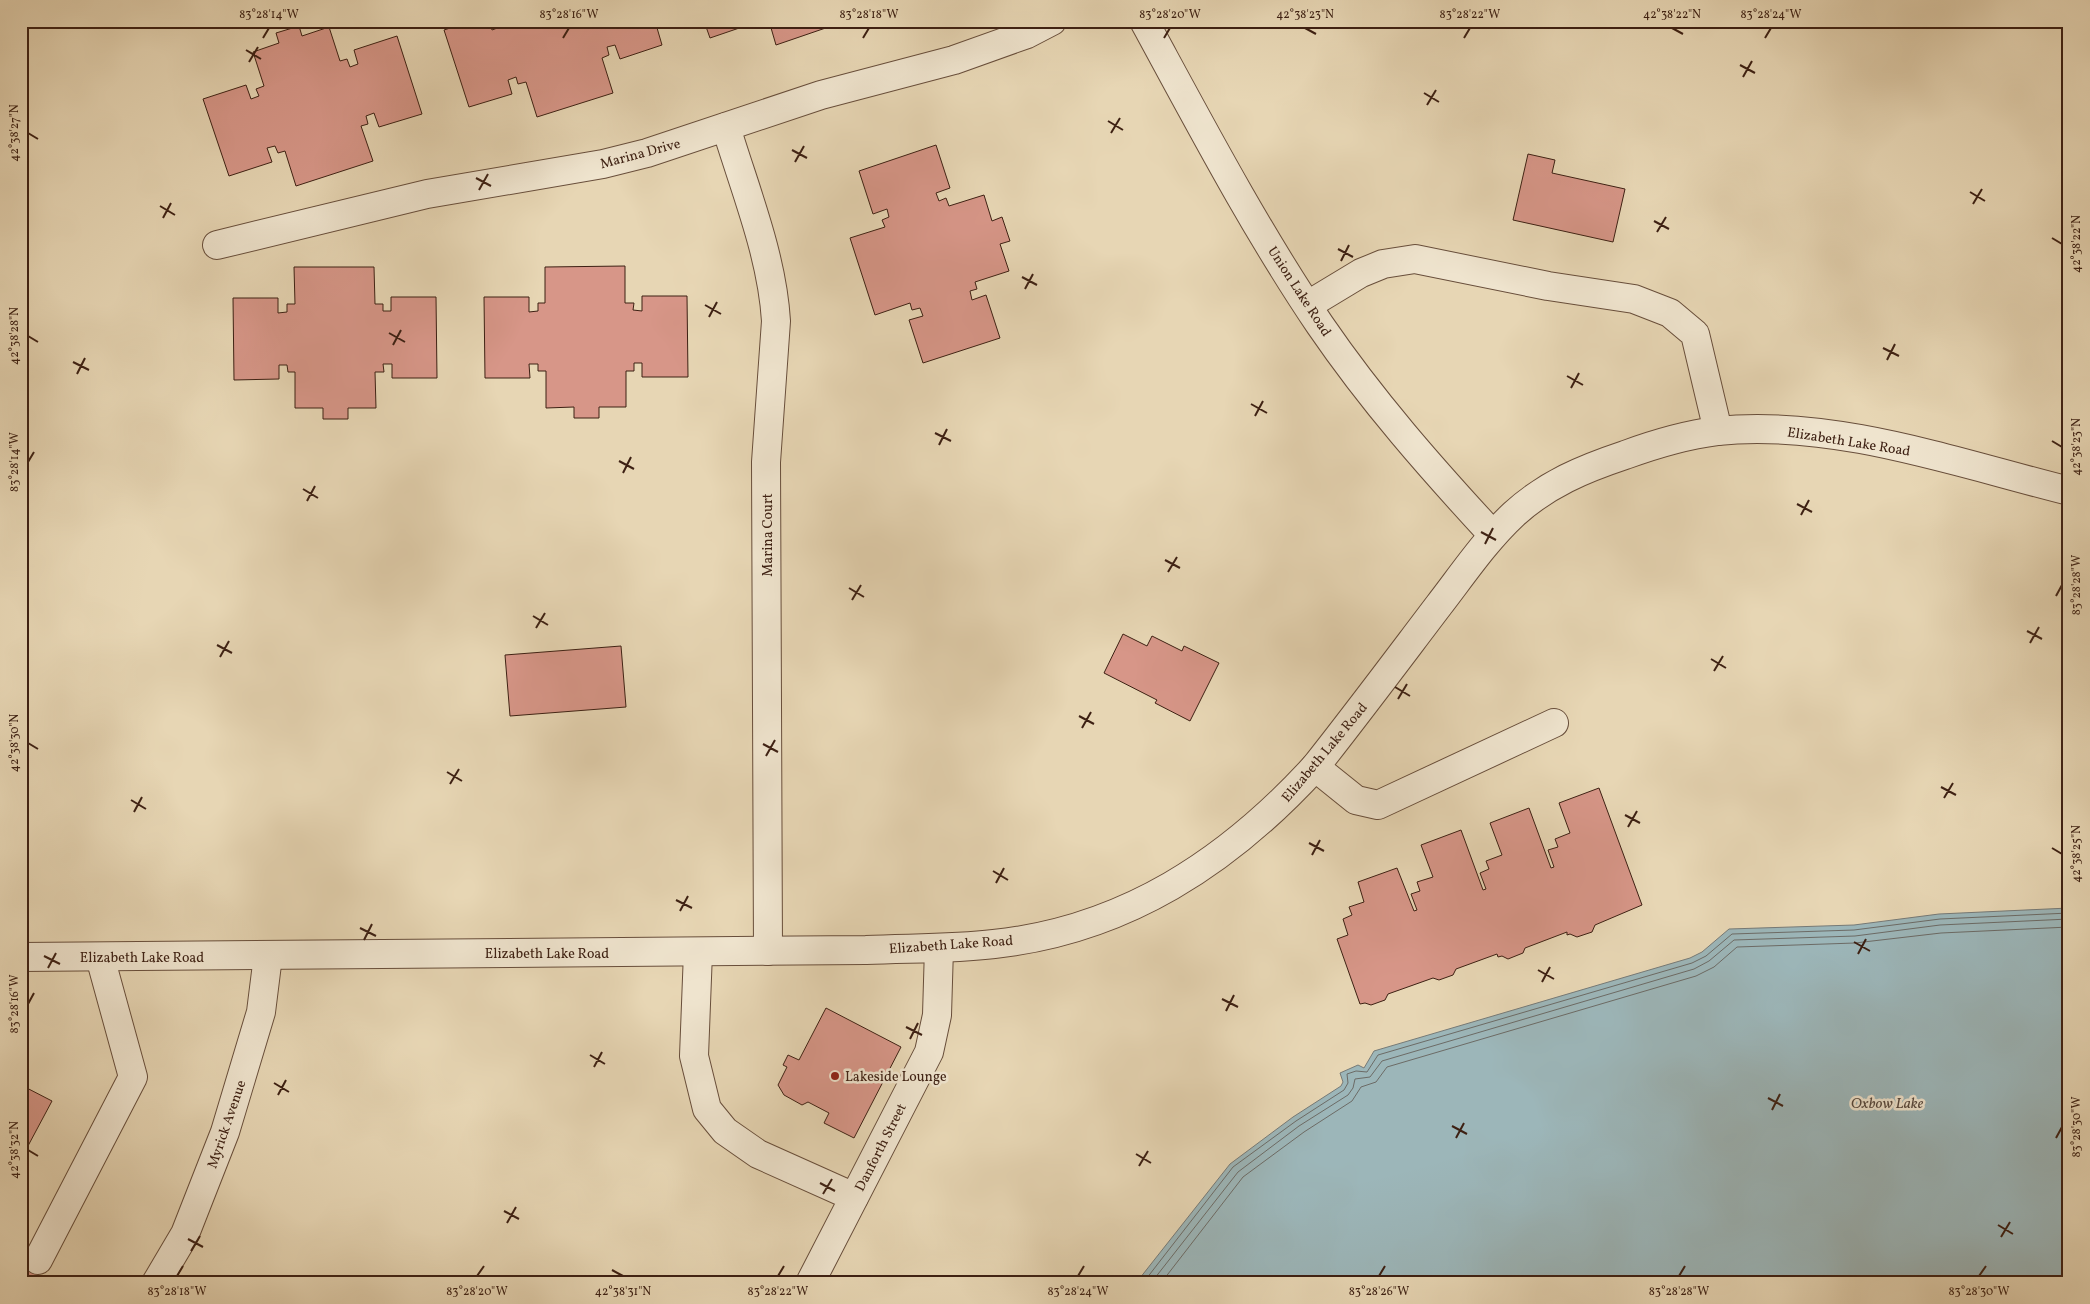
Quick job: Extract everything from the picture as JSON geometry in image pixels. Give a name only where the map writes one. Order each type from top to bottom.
[{"type":"street","name":"Marina Drive","points":[[217,245],[427,194],[603,164],[646,153],[821,96],[954,60],[1027,34],[1052,21]]},
{"type":"street","name":"Union Lake Road","points":[[1144,21],[1251,214],[1345,360],[1397,428],[1493,535]]},
{"type":"street","name":"Marina Court","points":[[726,126],[767,262],[776,321],[766,462],[768,951]]},
{"type":"street","points":[[1308,305],[1361,273],[1383,264],[1415,259],[1548,286],[1634,299],[1670,313],[1695,334],[1718,431]]},
{"type":"street","name":"Elizabeth Lake Road","points":[[21,958],[939,948],[994,944],[1049,934],[1130,906],[1215,859],[1249,833],[1283,802],[1315,767],[1493,535],[1536,496],[1564,478],[1659,444],[1718,431],[1785,431],[1865,442],[1927,454],[2069,491]]},
{"type":"street","points":[[1315,767],[1356,800],[1378,805],[1554,723]]},
{"type":"street","name":"Danforth Street","points":[[810,1283],[928,1052],[937,1015],[939,948]]},
{"type":"street","points":[[698,952],[694,1056],[707,1109],[725,1131],[758,1154],[854,1197]]},
{"type":"street","name":"Myrick Avenue","points":[[156,1283],[184,1234],[225,1132],[261,1012],[268,956]]},
{"type":"street","points":[[38,1260],[133,1077],[100,958]]},
{"type":"water","name":"Oxbow Lake","points":[[2069,908],[2069,1283],[1136,1283],[1230,1164],[1293,1117],[1341,1086],[1343,1082],[1340,1073],[1358,1065],[1364,1068],[1374,1051],[1690,958],[1702,952],[1729,929],[1854,925],[1939,914]]},
{"type":"building","points":[[472,21],[489,21],[492,30],[500,27],[497,21],[655,21],[662,45],[620,59],[615,45],[607,47],[609,55],[602,58],[613,93],[537,117],[526,82],[518,84],[516,77],[508,80],[512,94],[469,107],[444,30]]},
{"type":"building","points":[[704,21],[750,21],[751,24],[710,38]]},
{"type":"building","points":[[769,21],[846,21],[776,45]]},
{"type":"building","points":[[299,26],[302,36],[329,27],[340,61],[347,59],[350,67],[358,64],[354,50],[397,36],[422,114],[379,127],[374,113],[366,116],[368,124],[361,126],[373,161],[296,186],[285,151],[278,153],[275,146],[267,148],[272,162],[229,176],[203,99],[246,85],[251,99],[259,96],[256,89],[264,86],[253,52],[279,43],[276,33]]},
{"type":"building","points":[[936,145],[950,188],[936,193],[939,201],[946,198],[949,206],[984,195],[992,221],[1002,217],[1010,241],[1000,244],[1009,271],[975,282],[977,289],[970,291],[972,300],[986,295],[1000,338],[923,363],[909,320],[923,316],[920,308],[912,310],[910,303],[875,315],[850,238],[885,227],[882,220],[889,217],[887,209],[873,214],[859,171]]},
{"type":"building","points":[[1528,154],[1555,160],[1552,173],[1625,189],[1613,242],[1513,220]]},
{"type":"building","points":[[625,266],[625,303],[634,303],[633,310],[642,311],[642,296],[687,296],[688,377],[642,377],[642,363],[634,363],[634,371],[626,371],[626,407],[599,407],[599,418],[574,418],[574,407],[546,408],[546,371],[538,371],[538,364],[529,364],[530,378],[485,378],[484,297],[529,297],[529,312],[538,311],[538,303],[545,303],[545,267]]},
{"type":"building","points":[[294,267],[374,267],[375,304],[383,304],[383,311],[391,311],[391,297],[436,297],[437,378],[392,378],[392,364],[383,364],[384,372],[375,372],[376,408],[348,408],[348,419],[323,419],[323,408],[295,408],[295,372],[288,372],[287,365],[279,365],[279,379],[234,380],[233,298],[278,298],[278,313],[287,312],[287,304],[295,304]]},
{"type":"building","points":[[1123,634],[1147,646],[1152,636],[1182,651],[1184,646],[1219,663],[1190,721],[1155,703],[1157,700],[1104,673]]},
{"type":"building","points":[[621,646],[626,707],[510,716],[505,655]]},
{"type":"building","points":[[1599,788],[1642,905],[1595,925],[1592,932],[1577,937],[1570,934],[1567,935],[1567,932],[1525,948],[1523,953],[1508,959],[1502,956],[1498,957],[1497,954],[1456,969],[1453,975],[1439,980],[1433,978],[1388,994],[1385,1000],[1371,1005],[1360,1004],[1337,939],[1348,935],[1343,919],[1352,915],[1349,907],[1364,902],[1358,882],[1397,868],[1414,911],[1417,910],[1411,894],[1420,891],[1417,882],[1433,877],[1421,845],[1461,830],[1483,890],[1486,889],[1480,873],[1489,869],[1486,861],[1502,855],[1490,823],[1529,808],[1551,868],[1554,867],[1548,850],[1558,847],[1555,839],[1570,833],[1559,803]]},
{"type":"building","name":"Lakeside Lounge","points":[[826,1008],[901,1047],[854,1138],[824,1123],[829,1113],[808,1102],[802,1105],[784,1095],[778,1085],[787,1067],[783,1065],[788,1055],[799,1060]]},
{"type":"building","points":[[21,1085],[52,1101],[21,1159]]},
{"type":"building","points":[[21,1258],[41,1269],[34,1283],[21,1283]]},
{"type":"place","name":"Lakeside Lounge","points":[[835,1076]]}]
